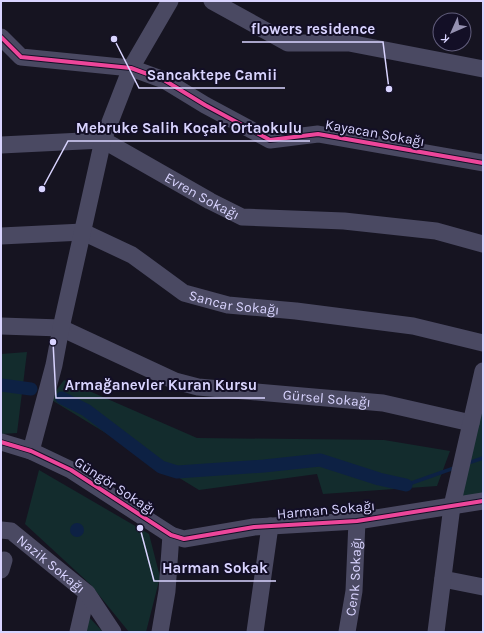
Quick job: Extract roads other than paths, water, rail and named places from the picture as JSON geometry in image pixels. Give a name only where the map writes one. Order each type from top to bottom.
[{"type":"street","points":[[31,451],[54,365],[103,140],[131,68],[170,1]]},
{"type":"street","points":[[212,1],[288,43],[349,43],[483,69]]},
{"type":"street","name":"Kayacan Sokağı","points":[[3,45],[21,57],[131,68],[164,80],[205,105],[270,140],[318,134],[483,163]]},
{"type":"street","points":[[1,145],[103,140]]},
{"type":"street","name":"Evren Sokağı","points":[[103,140],[210,201],[242,217],[344,221],[436,231],[483,244]]},
{"type":"street","name":"Sancar Sokağı","points":[[1,236],[83,232],[132,254],[184,293],[228,305],[296,311],[413,326],[483,343]]},
{"type":"street","name":"Gürsel Sokağı","points":[[1,326],[61,328],[175,381],[198,387],[383,403],[471,423]]},
{"type":"street","points":[[436,632],[452,506],[483,371]]},
{"type":"street","name":"Güngör Sokağı","points":[[1,442],[31,451],[71,470],[171,535]]},
{"type":"street","name":"Harman Sokağı","points":[[171,535],[184,539],[254,527],[357,521],[483,501]]},
{"type":"street","name":"Cenk Sokağı","points":[[347,632],[354,591],[357,521]]},
{"type":"street","points":[[255,632],[270,526]]},
{"type":"street","name":"Nazik Sokağı","points":[[1,530],[11,531],[87,593],[78,632]]},
{"type":"street","points":[[160,632],[167,591],[171,535]]},
{"type":"street","points":[[443,579],[483,587]]},
{"type":"street","points":[[87,593],[113,632]]},
{"type":"water","points":[[74,523],[80,523],[84,527],[84,533],[80,537],[74,537],[70,533],[70,527]]},
{"type":"waterway","points":[[1,385],[31,389]]},
{"type":"waterway","points":[[62,398],[86,410],[161,467],[177,472],[264,466],[320,460],[379,479],[406,485]]},
{"type":"waterway","points":[[468,463],[483,458]]},
{"type":"waterway","points":[[406,485],[454,468]]},
{"type":"place","name":"Sancaktepe Camii","points":[[114,39]]},
{"type":"place","name":"flowers residence","points":[[389,89]]},
{"type":"place","name":"Mebruke Salih Koçak Ortaokulu","points":[[42,189]]},
{"type":"place","name":"Armağanevler Kuran Kursu","points":[[53,342]]},
{"type":"place","name":"Harman Sokak","points":[[140,528]]}]
